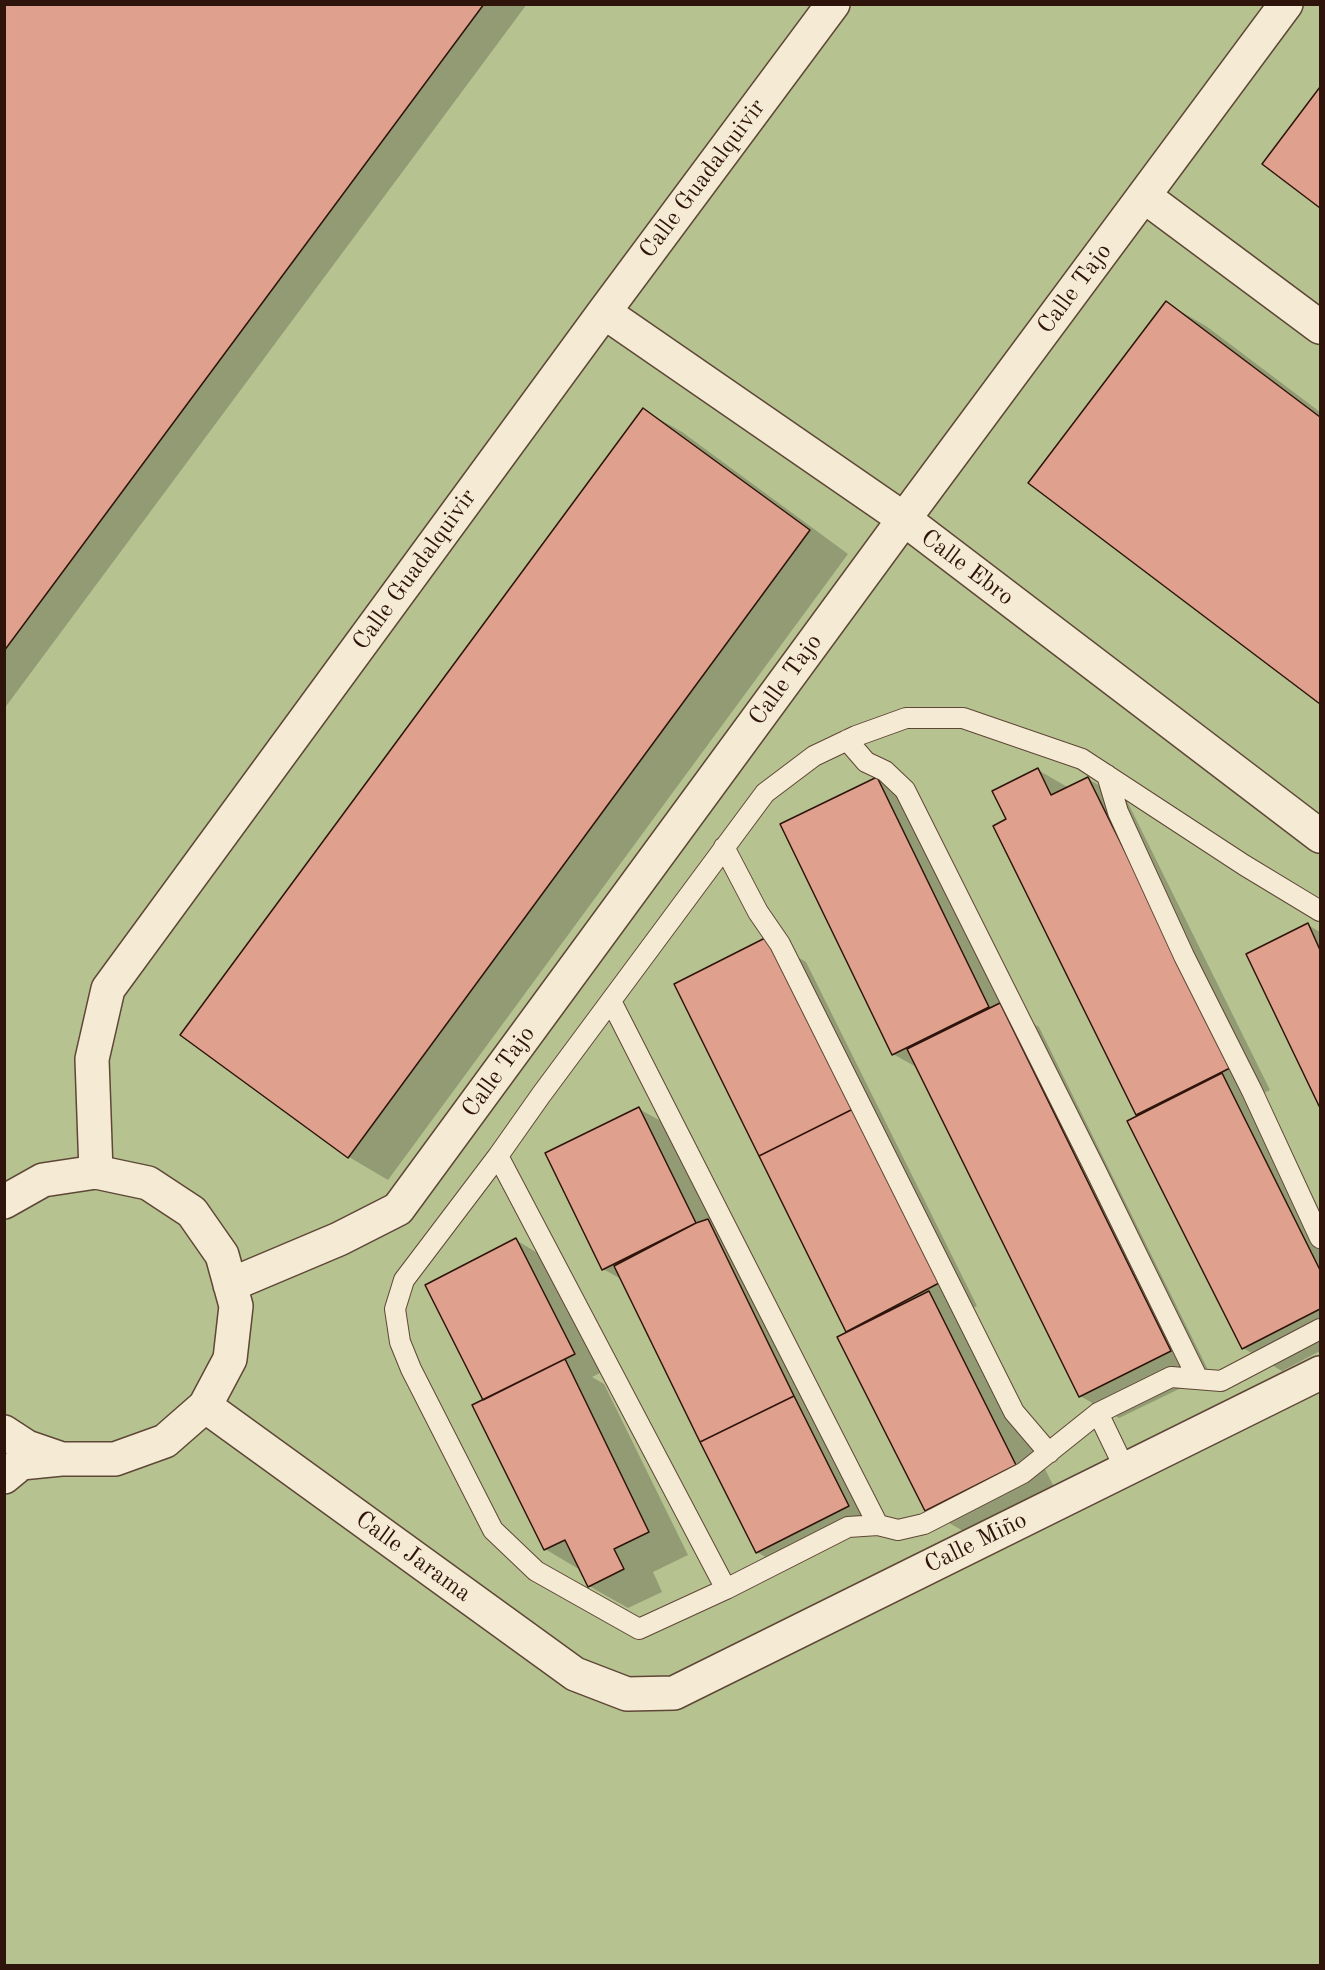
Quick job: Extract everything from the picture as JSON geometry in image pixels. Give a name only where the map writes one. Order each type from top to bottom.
[{"type":"street","name":"Calle Guadalquivir","points":[[96,1172],[92,1059],[108,989],[604,312],[833,4]]},
{"type":"street","name":"Calle Tajo","points":[[230,1285],[339,1239],[398,1209],[904,519],[1286,4]]},
{"type":"street","points":[[1144,196],[1320,327]]},
{"type":"street","name":"Calle Ebro","points":[[604,312],[904,519],[1320,836]]},
{"type":"street","points":[[4,1202],[43,1180],[96,1172],[147,1183],[192,1212],[222,1255],[236,1306],[230,1359],[205,1406],[165,1441],[115,1459],[62,1459],[21,1463],[4,1477]]},
{"type":"street","name":"Calle Miño","points":[[627,1694],[674,1693],[1320,1373]]},
{"type":"street","name":"Calle Jarama","points":[[205,1406],[575,1674],[627,1694]]},
{"type":"street","points":[[4,1432],[27,1447],[62,1459]]},
{"type":"lane","points":[[1320,910],[1244,865],[1082,759],[963,718],[906,718],[847,740],[814,756],[765,793],[404,1280],[395,1309],[400,1342],[411,1368],[493,1530],[536,1571],[639,1629],[726,1589],[848,1527],[878,1525],[898,1530],[924,1524],[1023,1473],[1098,1413],[1171,1377],[1221,1381],[1320,1329]]},
{"type":"lane","points":[[847,740],[866,762],[885,771],[905,790],[1101,1179],[1198,1379]]},
{"type":"lane","points":[[1107,775],[1122,823],[1184,956],[1252,1091],[1320,1238]]},
{"type":"lane","points":[[724,847],[758,912],[780,944],[1014,1412],[1048,1453]]},
{"type":"lane","points":[[611,1001],[878,1525]]},
{"type":"lane","points":[[498,1156],[726,1589]]},
{"type":"lane","points":[[1098,1413],[1125,1469]]},
{"type":"green space","points":[[5,5],[1320,5],[1320,1965],[5,1966]]},
{"type":"building","points":[[4,4],[484,4],[4,651]]},
{"type":"building","points":[[1320,87],[1320,208],[1262,164]]},
{"type":"building","points":[[1166,301],[1320,417],[1320,704],[1028,483]]},
{"type":"building","points":[[643,408],[810,530],[348,1158],[180,1035]]},
{"type":"building","points":[[1038,768],[1051,795],[1088,777],[1232,1067],[1136,1115],[993,826],[1006,819],[992,791]]},
{"type":"building","points":[[877,777],[989,1007],[892,1055],[780,824]]},
{"type":"building","points":[[1308,923],[1320,950],[1320,1108],[1246,954]]},
{"type":"building","points":[[767,937],[853,1109],[759,1156],[674,984]]},
{"type":"building","points":[[1000,1003],[1171,1351],[1079,1397],[907,1049]]},
{"type":"building","points":[[1222,1073],[1320,1270],[1320,1309],[1242,1349],[1127,1121]]},
{"type":"building","points":[[639,1107],[696,1223],[602,1270],[545,1153]]},
{"type":"building","points":[[853,1109],[939,1283],[846,1332],[759,1156]]},
{"type":"building","points":[[708,1219],[794,1396],[700,1442],[614,1266]]},
{"type":"building","points":[[516,1238],[575,1354],[483,1400],[425,1285]]},
{"type":"building","points":[[929,1291],[1016,1465],[925,1511],[837,1337]]},
{"type":"building","points":[[565,1359],[649,1532],[614,1549],[624,1569],[588,1587],[565,1540],[544,1550],[472,1405]]},
{"type":"building","points":[[794,1396],[849,1506],[756,1553],[700,1442]]}]
